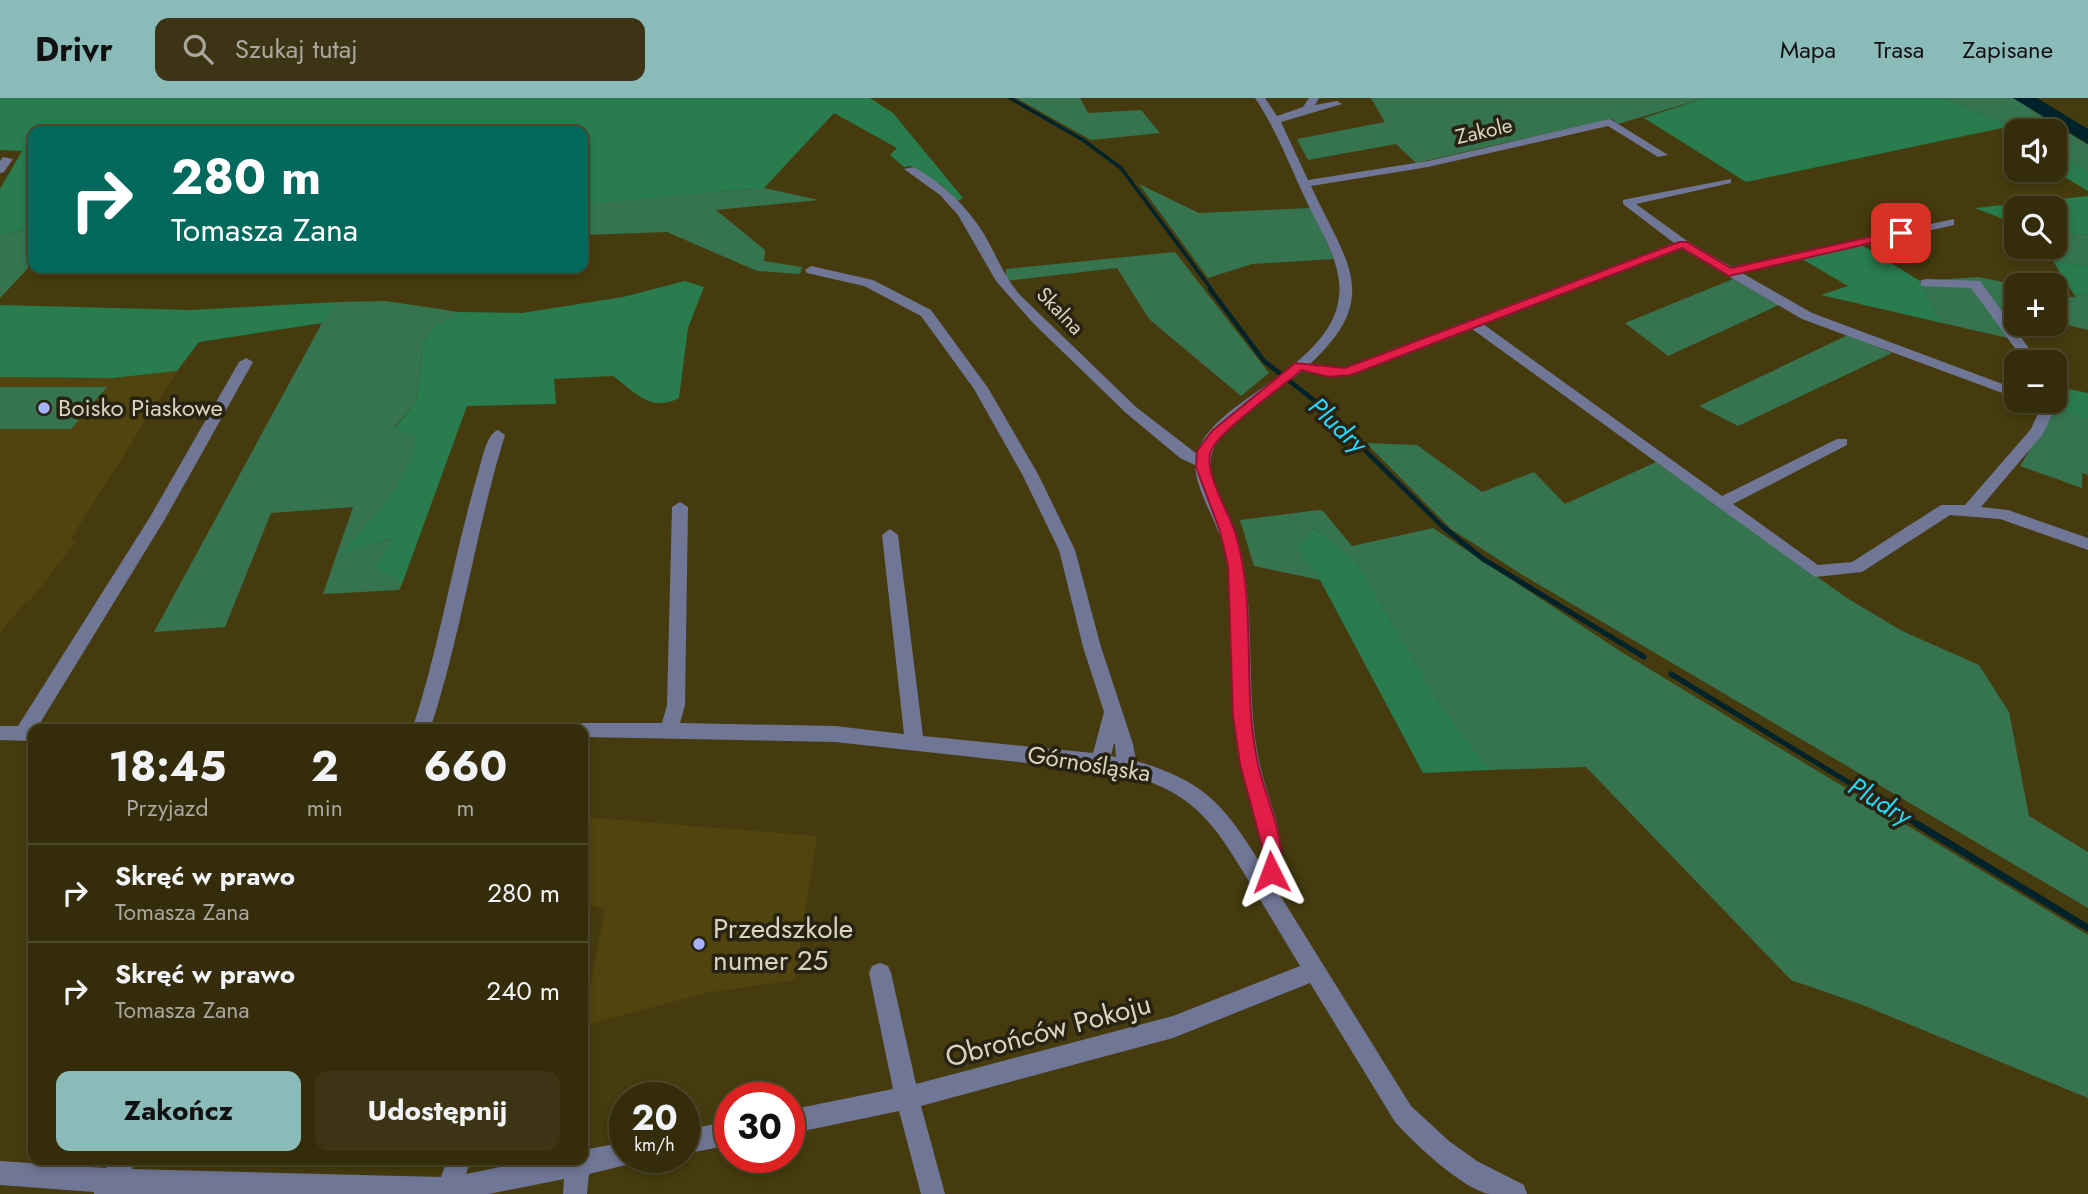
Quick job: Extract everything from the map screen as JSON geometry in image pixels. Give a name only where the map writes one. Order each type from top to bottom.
[{"type":"street","points":[[1260,98],[1275,121],[1340,263],[1348,293],[1345,312],[1336,328],[1296,369],[1217,434],[1205,448],[1202,463],[1227,531],[1237,572],[1244,733],[1273,854],[1271,872],[1263,883]]},
{"type":"street","points":[[1307,109],[1314,98]]},
{"type":"street","points":[[1275,121],[1307,109],[1337,104]]},
{"type":"street","name":"Zakole","points":[[1304,184],[1427,164],[1611,122],[1662,155]]},
{"type":"street","points":[[0,170],[7,159]]},
{"type":"street","name":"Skalna","points":[[910,169],[940,187],[961,206],[1003,282],[1068,349],[1179,451],[1202,463]]},
{"type":"street","points":[[1727,181],[1627,202],[1683,244],[1807,316],[2004,390]]},
{"type":"street","points":[[1729,272],[1950,222]]},
{"type":"street","points":[[1296,369],[1346,372],[1683,244]]},
{"type":"street","points":[[811,270],[867,283],[926,313],[981,388],[1030,474],[1067,550],[1113,713],[1125,744],[1127,765]]},
{"type":"street","points":[[1926,283],[1975,284],[2023,350]]},
{"type":"street","points":[[1475,324],[1815,570],[1856,568],[1947,509],[2002,514],[2088,544]]},
{"type":"street","points":[[34,724],[246,362]]},
{"type":"street","points":[[1969,511],[2038,431],[2044,413]]},
{"type":"street","points":[[423,724],[445,653],[484,473],[498,435]]},
{"type":"street","points":[[1721,503],[1842,442]]},
{"type":"street","points":[[669,730],[676,705],[680,507]]},
{"type":"street","points":[[890,534],[914,724],[913,742]]},
{"type":"street","points":[[1100,762],[1113,713]]},
{"type":"street","name":"Górnośląska","points":[[588,730],[790,732],[1127,765],[1161,775],[1196,795],[1225,824],[1403,1114],[1427,1140],[1449,1158],[1504,1192]]},
{"type":"street","points":[[0,733],[28,734]]},
{"type":"street","name":"Obrońców Pokoju","points":[[805,1119],[907,1098],[1173,1027],[1315,971]]},
{"type":"street","points":[[880,973],[907,1098],[933,1194]]},
{"type":"street","points":[[588,1162],[609,1157]]},
{"type":"street","points":[[448,1192],[457,1165]]},
{"type":"street","points":[[0,1173],[448,1192],[572,1165]]},
{"type":"street","points":[[575,1194],[577,1165]]},
{"type":"shaded area","points":[[177,371],[70,540],[76,541],[31,600],[26,601],[0,632],[0,377],[113,378]]},
{"type":"shaded area","name":"Przedszkole numer 25","points":[[588,817],[817,836],[795,980],[705,993],[588,1025],[588,999],[605,908],[588,905]]},
{"type":"green space","points":[[0,98],[870,98],[893,113],[963,198],[958,201],[941,185],[911,166],[904,167],[890,155],[897,148],[834,113],[764,188],[588,204],[588,126],[28,126],[28,229],[0,236],[0,189],[22,151],[0,150]]},
{"type":"green space","points":[[1016,98],[1080,98],[1088,113],[1141,110],[1160,133],[1091,140]]},
{"type":"green space","points":[[1371,98],[1705,98],[1618,124],[1612,119],[1416,163],[1396,144],[1308,160],[1297,139],[1385,122]]},
{"type":"green space","points":[[1705,98],[1943,98],[2004,123],[2004,130],[2002,128],[1746,182],[1644,118]]},
{"type":"green space","points":[[1943,98],[2014,98],[2047,119],[2004,119],[2004,123]]},
{"type":"green space","points":[[2067,132],[2088,145],[2088,171],[2067,158]]},
{"type":"green space","points":[[2067,158],[2088,171],[2088,191],[2067,178]]},
{"type":"green space","points":[[1139,184],[1199,213],[1312,208],[1334,259],[1252,264],[1208,278]]},
{"type":"green space","points":[[764,188],[819,200],[716,210],[765,250],[764,261],[802,267],[800,274],[757,271],[667,232],[588,235],[588,204]]},
{"type":"green space","points":[[2088,196],[2088,235],[2067,233],[2067,198]]},
{"type":"green space","points":[[2004,205],[2004,219],[1975,208]]},
{"type":"green space","points":[[28,229],[28,268],[0,298],[0,236]]},
{"type":"green space","points":[[2067,233],[2088,235],[2088,266],[2052,259],[2067,259]]},
{"type":"green space","points":[[1862,245],[1920,281],[1942,323],[1821,295],[1848,286],[1802,259]]},
{"type":"green space","points":[[1175,252],[1269,373],[1241,396],[1149,319],[1117,268],[1006,281],[1006,269]]},
{"type":"green space","points":[[2053,261],[2088,266],[2088,295],[2073,293],[2067,283],[2067,273],[2060,273]]},
{"type":"green space","points":[[1979,277],[2004,282],[2004,312],[1996,310],[2004,329],[2004,336],[2008,338],[1942,323],[1920,281]]},
{"type":"green space","points":[[1733,279],[1779,305],[1668,356],[1625,323]]},
{"type":"green space","points":[[685,281],[704,287],[688,328],[679,398],[669,402],[652,402],[636,394],[613,376],[554,379],[556,404],[467,406],[402,584],[375,568],[394,538],[341,554],[388,500],[406,472],[416,436],[395,428],[416,402],[423,344],[433,327],[459,312],[522,313],[623,297]]},
{"type":"green space","points":[[2073,293],[2088,295],[2088,330],[2067,325],[2067,296],[2076,298]]},
{"type":"green space","points":[[386,301],[459,312],[433,327],[423,344],[416,402],[395,427],[416,436],[412,463],[390,499],[342,553],[395,538],[375,568],[402,584],[399,590],[323,594],[353,507],[271,513],[225,627],[154,632],[322,323],[338,302]]},
{"type":"green space","points":[[338,302],[322,323],[199,342],[177,371],[113,378],[0,377],[0,305],[191,310]]},
{"type":"green space","points":[[1848,335],[1892,353],[1738,426],[1699,406]]},
{"type":"green space","name":"Boisko Piaskowe","points":[[0,387],[107,387],[71,429],[0,429]]},
{"type":"green space","points":[[2067,389],[2088,393],[2088,420],[2067,412]]},
{"type":"green space","points":[[2067,412],[2088,420],[2088,475],[2082,473],[2082,488],[2020,466],[2051,413]]},
{"type":"green space","points":[[1366,443],[1417,445],[1482,492],[1534,472],[1565,504],[1656,462],[1847,598],[1902,631],[1979,665],[2009,712],[2029,816],[2088,852],[2088,908],[1521,574],[1451,529]]},
{"type":"green space","points":[[1323,511],[1352,546],[1433,528],[1623,653],[2088,935],[2088,1098],[1860,1004],[1791,980],[1586,767],[1489,770],[1439,702],[1356,560],[1314,528],[1299,548],[1320,580],[1254,566],[1240,520]]},
{"type":"green space","points":[[1314,528],[1356,560],[1439,702],[1489,770],[1423,773],[1320,580],[1298,548]]},
{"type":"waterway","name":"Pludry","points":[[1010,98],[1083,140],[1121,168],[1212,290]]},
{"type":"waterway","points":[[2023,98],[2088,138]]},
{"type":"waterway","name":"Pludry","points":[[1210,289],[1264,361],[1316,402],[1445,529]]},
{"type":"waterway","name":"Pludry","points":[[1443,527],[1483,559],[1644,657]]},
{"type":"waterway","name":"Pludry","points":[[1671,674],[1920,826]]},
{"type":"waterway","name":"Pludry","points":[[1917,824],[2088,928]]},
{"type":"place","name":"Boisko Piaskowe","points":[[44,408]]},
{"type":"place","name":"Przedszkole numer 25","points":[[699,944]]},
{"type":"route","points":[[1271,872],[1271,846],[1249,764],[1242,716],[1236,566],[1227,531],[1202,467],[1202,458],[1208,443],[1236,416],[1300,366],[1329,373],[1346,372],[1683,244],[1729,272],[1901,233]]}]
